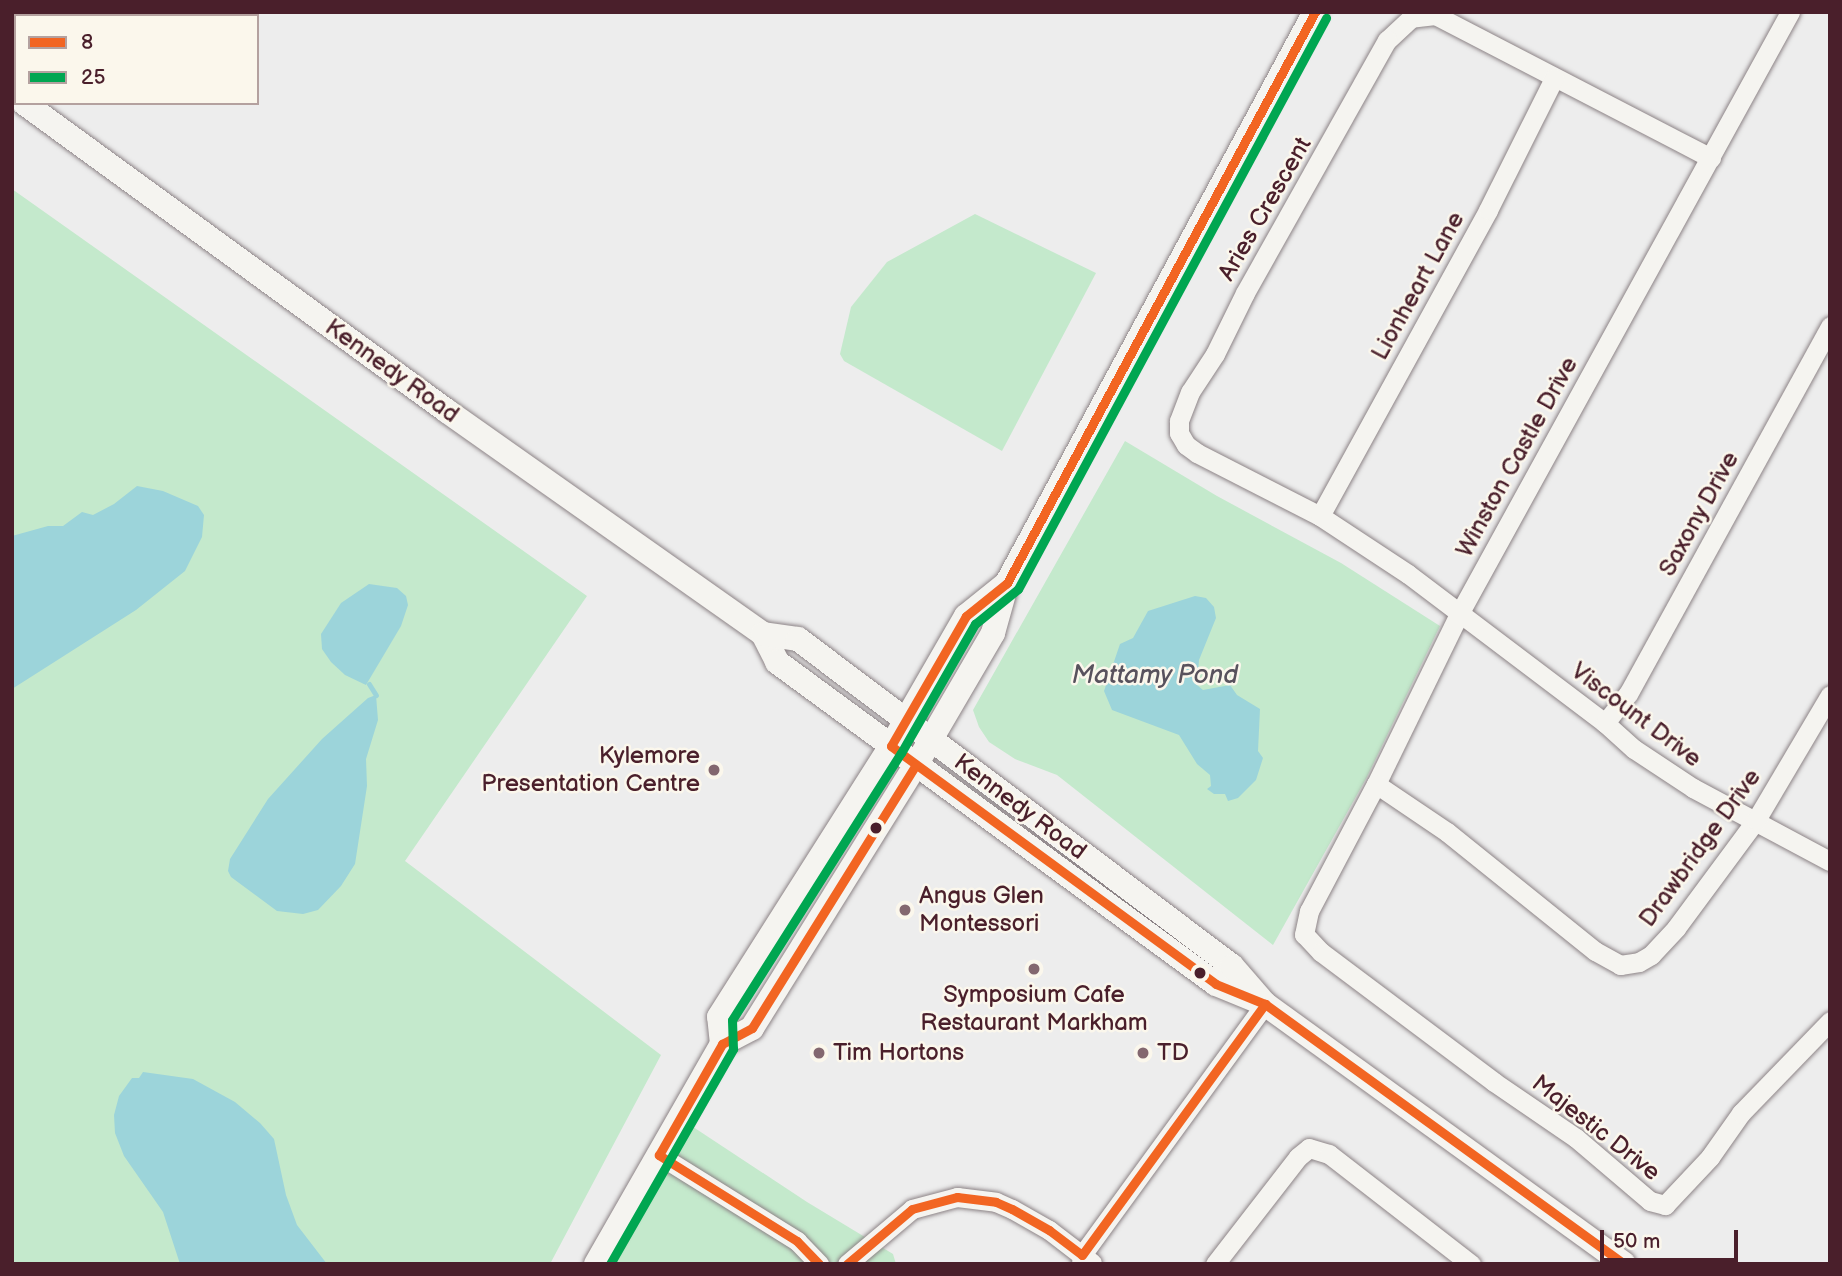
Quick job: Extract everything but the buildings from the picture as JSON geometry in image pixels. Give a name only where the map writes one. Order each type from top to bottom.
[{"type":"main road","points":[[596,1264],[722,1044],[752,1028],[916,765],[993,633],[1007,583],[1315,12]]},
{"type":"main road","name":"Kennedy Road","points":[[26,105],[447,411],[763,634],[798,639],[1232,966],[1265,1004],[1624,1264]]},
{"type":"main road","points":[[722,1044],[719,1017],[906,722],[966,616],[1007,583]]},
{"type":"main road","name":"Kennedy Road","points":[[763,634],[777,662],[916,765],[1216,984],[1265,1004]]},
{"type":"street","name":"Winston Castle Drive","points":[[1304,934],[1309,911],[1377,784],[1459,614],[1790,12]]},
{"type":"street","name":"Aries Crescent","points":[[1459,614],[1408,574],[1320,516],[1186,445],[1179,433],[1179,421],[1190,392],[1215,354],[1245,293],[1387,40],[1411,18],[1435,15],[1711,158]]},
{"type":"street","name":"Lionheart Lane","points":[[1320,516],[1488,210],[1554,78]]},
{"type":"street","name":"Saxony Drive","points":[[1605,723],[1628,694],[1830,326]]},
{"type":"street","name":"Viscount Drive","points":[[1459,614],[1605,723],[1634,749],[1693,788],[1830,861]]},
{"type":"street","name":"Drawbridge Drive","points":[[1377,784],[1447,832],[1595,951],[1620,965],[1639,962],[1651,955],[1676,928],[1756,820],[1830,695]]},
{"type":"street","name":"Majestic Drive","points":[[1304,934],[1321,952],[1462,1058],[1576,1138],[1650,1201],[1665,1206],[1710,1157],[1741,1113],[1830,1021]]},
{"type":"street","points":[[847,1264],[912,1209],[957,1197],[996,1202],[1012,1209],[1049,1230],[1085,1261],[1265,1004]]},
{"type":"street","points":[[1215,1264],[1298,1157],[1309,1148],[1329,1154],[1471,1264]]},
{"type":"street","points":[[659,1156],[797,1241],[819,1264]]},
{"type":"green space","points":[[12,189],[587,596],[405,861],[661,1055],[550,1264],[12,1264]]},
{"type":"green space","points":[[975,214],[1096,273],[1002,451],[844,361],[840,354],[851,307],[887,262]]},
{"type":"green space","points":[[1125,441],[1217,496],[1341,563],[1440,626],[1367,777],[1273,945],[1057,775],[1015,759],[989,742],[979,727],[973,710]]},
{"type":"green space","points":[[675,1115],[807,1202],[893,1254],[896,1264],[590,1264]]},
{"type":"water","points":[[137,486],[163,491],[198,506],[204,515],[202,537],[185,571],[136,610],[12,689],[12,536],[48,526],[63,526],[82,512],[93,515],[114,504]]},
{"type":"water","points":[[369,584],[397,588],[406,596],[408,605],[401,626],[366,685],[345,675],[331,662],[322,649],[321,634],[341,603]]},
{"type":"water","name":"Mattamy Pond","points":[[1195,596],[1206,598],[1214,607],[1216,618],[1199,660],[1197,685],[1203,690],[1230,685],[1237,695],[1260,709],[1258,751],[1263,758],[1256,780],[1238,798],[1228,801],[1225,794],[1214,794],[1207,789],[1211,786],[1210,775],[1197,764],[1179,735],[1112,710],[1104,691],[1120,644],[1133,638],[1148,611]]},
{"type":"water","points":[[376,695],[378,720],[366,759],[367,786],[355,864],[341,886],[318,910],[303,914],[277,911],[231,877],[228,871],[230,859],[268,799],[322,739],[368,698]]},
{"type":"water","points":[[143,1072],[193,1079],[235,1102],[260,1123],[274,1139],[286,1195],[297,1225],[327,1264],[180,1264],[163,1212],[124,1156],[115,1133],[114,1115],[119,1096],[132,1078],[139,1078]]},
{"type":"waterway","points":[[369,684],[376,695]]},
{"type":"transit line","name":"8","points":[[1315,12],[1007,583],[966,616],[891,746],[1216,984],[1265,1004],[1624,1264]]},
{"type":"transit line","name":"25","points":[[610,1264],[733,1049],[732,1020],[901,753],[975,624],[1018,589],[1326,18]]},
{"type":"transit line","name":"8","points":[[819,1264],[797,1241],[659,1155],[722,1044],[752,1028],[916,765]]},
{"type":"transit line","name":"8","points":[[847,1264],[912,1209],[957,1197],[996,1202],[1012,1209],[1049,1230],[1082,1255],[1265,1004]]},
{"type":"place","name":"Kylemore Presentation Centre","points":[[714,770]]},
{"type":"place","name":"Angus Glen Montessori","points":[[905,910]]},
{"type":"place","name":"Symposium Cafe Restaurant Markham","points":[[1034,969]]},
{"type":"place","name":"Tim Hortons","points":[[819,1053]]},
{"type":"place","name":"TD","points":[[1143,1053]]}]
